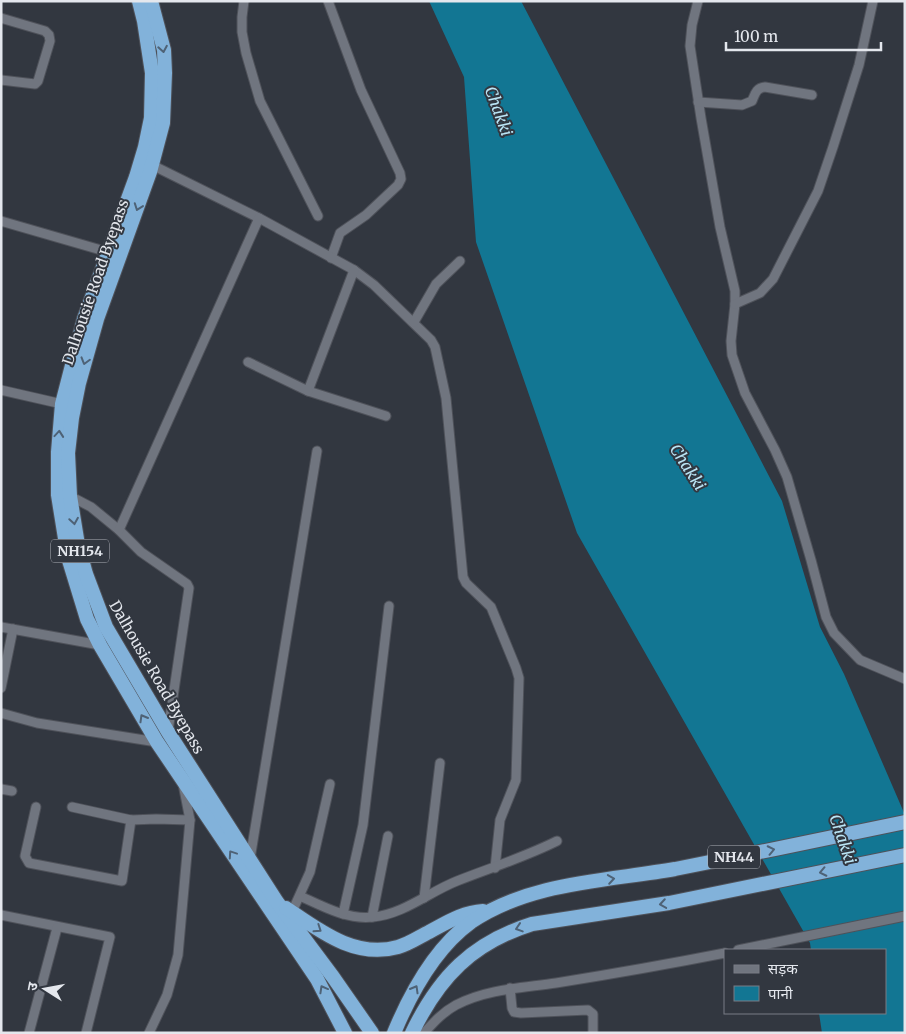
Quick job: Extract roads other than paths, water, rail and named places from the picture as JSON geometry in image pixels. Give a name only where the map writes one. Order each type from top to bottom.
[{"type":"highway","name":"NH154","points":[[139,1],[152,73],[151,118],[136,177],[84,319],[62,404],[58,452],[58,494],[68,557],[87,619],[100,645],[157,742],[317,979],[345,1033]]},
{"type":"highway","name":"Dalhousie Road Byepass","points":[[152,1],[164,50],[163,123],[152,165],[97,319],[79,382],[68,453],[70,496],[78,545],[96,603],[106,627],[168,732],[277,902],[372,1033]]},
{"type":"highway","name":"NH44","points":[[394,1033],[421,979],[448,944],[459,932],[490,911],[531,895],[563,887],[770,851],[905,822]]},
{"type":"highway","name":"NH44","points":[[412,1033],[424,1009],[445,979],[478,948],[512,930],[532,924],[566,918],[669,903],[905,855]]},
{"type":"highway","points":[[277,902],[342,943],[378,950],[400,946],[466,914],[490,911]]},
{"type":"street","points":[[244,1],[242,32],[260,101],[318,216]]},
{"type":"street","points":[[328,1],[361,90],[401,179],[398,185],[366,214],[340,233],[330,258]]},
{"type":"street","points":[[698,1],[692,25],[690,46],[720,226],[735,291],[736,304],[731,341],[732,355],[745,393],[787,477],[826,617],[834,633],[860,660],[905,679]]},
{"type":"street","points":[[736,304],[760,293],[773,279],[818,191],[858,65],[873,1]]},
{"type":"street","points":[[1,18],[45,31],[49,35],[50,41],[38,81],[35,84],[1,80]]},
{"type":"street","points":[[698,102],[742,105],[752,101],[760,87],[812,95]]},
{"type":"street","points":[[152,165],[259,218],[354,270],[374,285],[414,322],[435,346],[444,385],[463,577],[466,583],[491,607],[519,678],[516,780],[500,820],[494,868]]},
{"type":"street","points":[[119,530],[259,218]]},
{"type":"street","points":[[1,221],[108,252]]},
{"type":"street","points":[[414,322],[436,284],[460,261]]},
{"type":"street","points":[[308,391],[354,270]]},
{"type":"street","points":[[248,362],[308,391],[386,416]]},
{"type":"street","points":[[1,390],[62,404]]},
{"type":"street","points":[[250,859],[317,452]]},
{"type":"street","points":[[70,496],[91,508],[119,530],[141,552],[187,584],[189,588],[168,732]]},
{"type":"street","points":[[343,914],[363,825],[389,606]]},
{"type":"street","points":[[1,627],[100,645]]},
{"type":"street","points":[[1,688],[13,629]]},
{"type":"street","points":[[1,713],[37,723],[157,742]]},
{"type":"street","points":[[424,898],[440,762]]},
{"type":"street","points":[[149,1033],[167,995],[178,955],[190,820],[183,782]]},
{"type":"street","points":[[292,912],[310,872],[330,784]]},
{"type":"street","points":[[1,789],[12,791]]},
{"type":"street","points":[[72,807],[131,820],[190,820]]},
{"type":"street","points":[[36,808],[25,856],[29,863],[122,881],[131,820]]},
{"type":"street","points":[[372,918],[388,836]]},
{"type":"street","points":[[300,896],[343,914],[372,918],[395,912],[456,882],[557,841]]},
{"type":"street","points":[[1,915],[57,928],[110,937],[86,1033]]},
{"type":"street","points":[[743,949],[905,916]]},
{"type":"street","points":[[29,1033],[57,928]]},
{"type":"street","points":[[424,1033],[439,1016],[455,1005],[477,996],[510,988],[589,977],[724,953]]},
{"type":"street","points":[[510,988],[512,1008],[516,1012],[588,1010],[593,1014],[593,1033]]},
{"type":"water","name":"Chakki","points":[[429,1],[521,1],[782,501],[820,627],[844,674],[905,815],[905,1033],[822,1033],[819,1014],[886,1014],[886,949],[811,949],[810,943],[577,533],[476,242],[464,77]]}]
